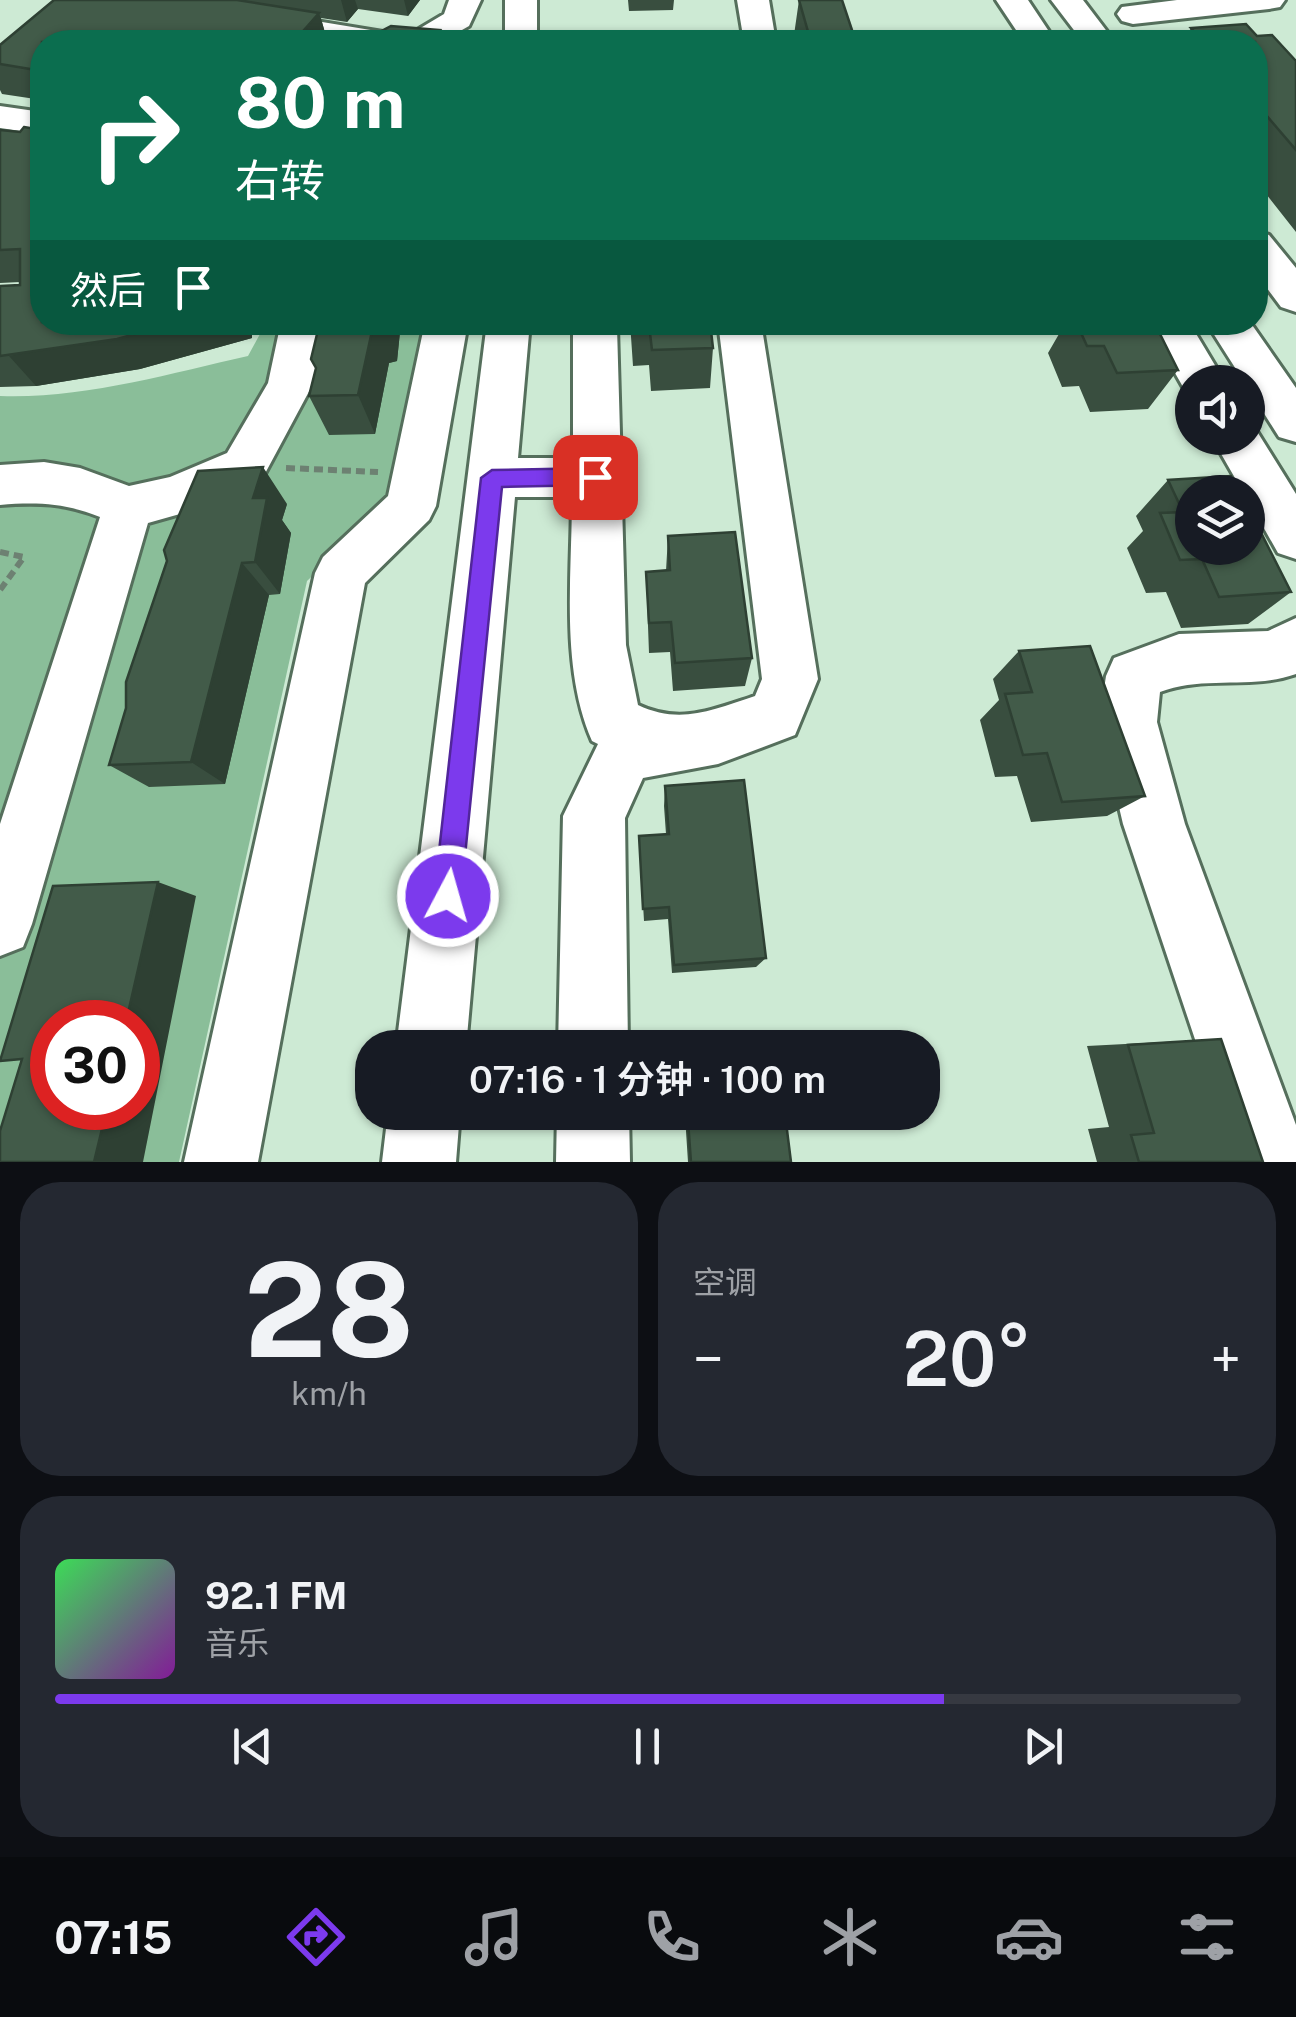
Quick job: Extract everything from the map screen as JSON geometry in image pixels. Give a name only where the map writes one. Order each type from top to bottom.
[{"type":"street","points":[[128,0],[217,6],[330,30]]},
{"type":"street","points":[[439,30],[458,19],[465,0]]},
{"type":"street","points":[[521,0],[521,30]]},
{"type":"street","points":[[753,0],[758,30]]},
{"type":"street","points":[[1012,0],[1032,30]]},
{"type":"street","points":[[1067,0],[1090,30]]},
{"type":"street","points":[[1133,14],[1269,0]]},
{"type":"street","points":[[0,117],[30,121]]},
{"type":"street","points":[[0,144],[30,148]]},
{"type":"street","points":[[1268,260],[1295,294]]},
{"type":"street","points":[[0,485],[44,482],[80,488],[128,507],[177,496],[244,467],[290,384],[299,335]]},
{"type":"street","points":[[221,1162],[341,574],[411,506],[445,335]]},
{"type":"street","points":[[433,1030],[507,335]]},
{"type":"street","points":[[594,335],[598,645],[612,722],[662,746]]},
{"type":"street","points":[[594,1030],[594,816],[624,753],[718,736],[775,716],[790,679],[742,335]]},
{"type":"street","points":[[1175,335],[1193,365]]},
{"type":"street","points":[[1236,335],[1296,424]]},
{"type":"street","points":[[1246,455],[1296,538]]},
{"type":"street","points":[[492,478],[595,477]]},
{"type":"street","points":[[0,924],[128,507]]},
{"type":"street","points":[[1272,1162],[1154,824],[1128,722],[1134,676],[1179,659],[1277,656],[1296,642]]},
{"type":"street","points":[[419,1162],[422,1130]]},
{"type":"street","points":[[593,1130],[593,1162]]},
{"type":"path","points":[[244,467],[417,474]]},
{"type":"path","points":[[0,552],[24,556],[0,590]]},
{"type":"green space","points":[[259,335],[428,335],[388,504],[307,581],[179,1162],[0,1162],[0,396],[94,389],[248,356]]},
{"type":"building","points":[[54,0],[237,0],[319,13],[304,30],[30,30],[30,69],[0,64],[0,45]]},
{"type":"building","points":[[799,0],[842,0],[852,30],[808,30]]},
{"type":"building","points":[[1246,24],[1252,30],[1193,30]]},
{"type":"building","points":[[391,26],[440,30],[383,30]]},
{"type":"building","points":[[1268,35],[1296,61],[1296,150],[1268,117]]},
{"type":"building","points":[[24,127],[30,128],[30,335],[132,335],[0,356],[0,286],[20,285],[20,249],[0,250],[0,130],[20,132]]},
{"type":"building","points":[[317,335],[371,335],[358,395],[309,396],[316,368],[311,359]]},
{"type":"building","points":[[650,335],[712,335],[713,348],[652,350]]},
{"type":"building","points":[[1082,335],[1160,335],[1175,370],[1117,373],[1104,346],[1087,346]]},
{"type":"building","points":[[263,467],[253,498],[267,498],[255,562],[242,563],[191,762],[109,765],[126,708],[126,682],[167,561],[164,550],[198,471]]},
{"type":"building","points":[[1175,512],[1175,548],[1160,513]]},
{"type":"building","points":[[735,532],[752,658],[675,663],[671,622],[649,623],[646,572],[670,570],[668,536]]},
{"type":"building","points":[[1265,541],[1291,592],[1219,597],[1205,565],[1265,565]]},
{"type":"building","points":[[1090,646],[1145,796],[1062,802],[1047,753],[1023,755],[1005,694],[1032,692],[1019,651]]},
{"type":"building","points":[[744,780],[766,958],[674,965],[669,907],[643,909],[639,836],[669,834],[665,786]]},
{"type":"building","points":[[158,882],[131,1000],[30,1000],[30,1130],[102,1130],[94,1162],[0,1162],[0,1131],[22,1059],[0,1061],[53,886]]},
{"type":"building","points":[[1221,1039],[1263,1162],[1139,1162],[1131,1135],[1154,1133],[1128,1045]]},
{"type":"building","points":[[689,1130],[787,1130],[791,1162],[691,1162]]},
{"type":"route","points":[[448,896],[492,478],[595,477]]}]
